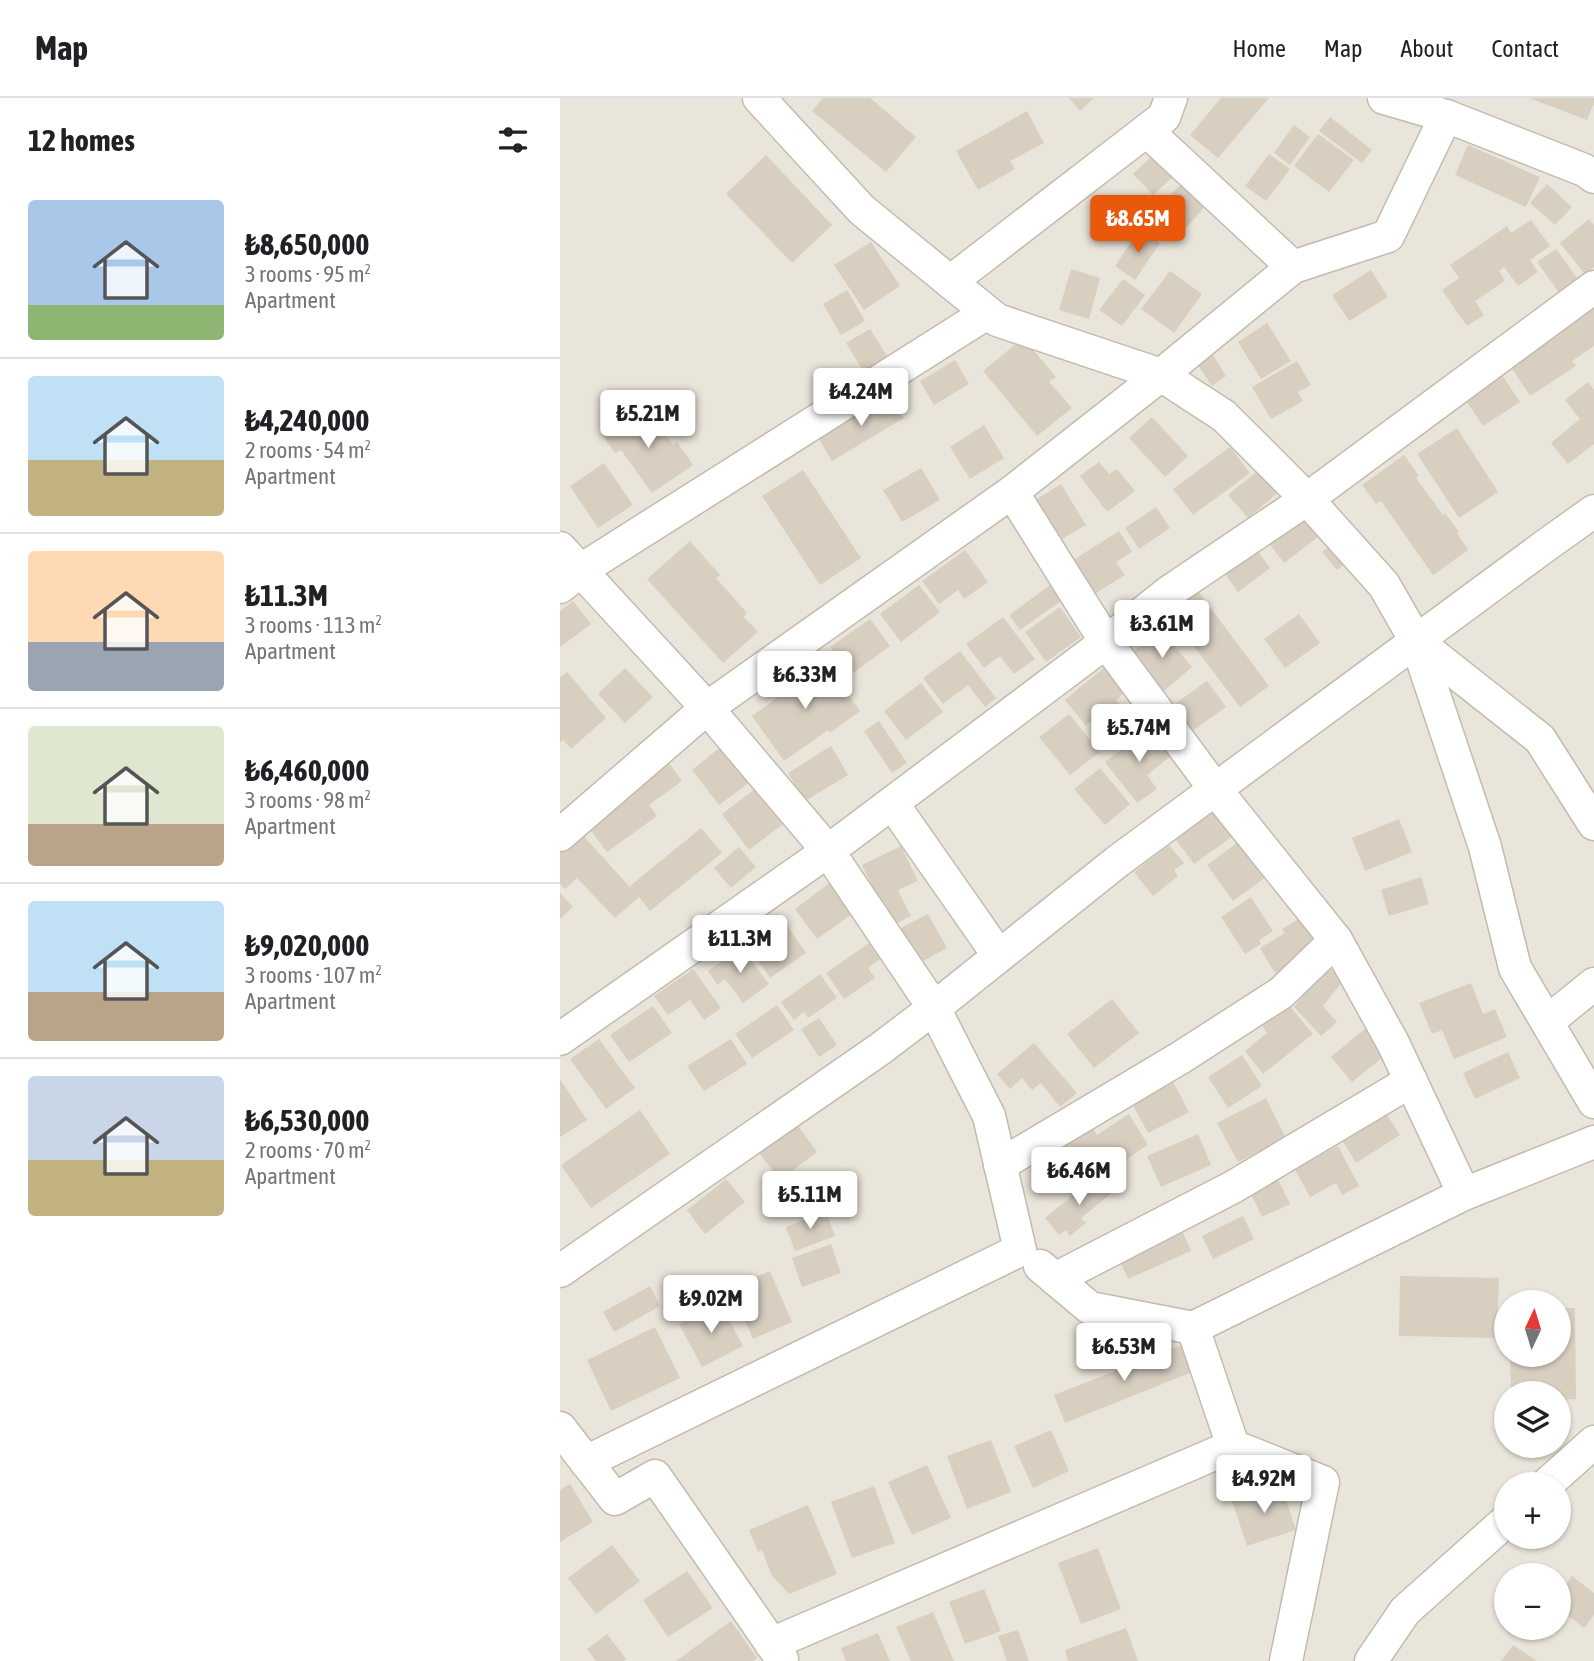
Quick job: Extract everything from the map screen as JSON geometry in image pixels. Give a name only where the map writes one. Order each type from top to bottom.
[{"type":"street","points":[[759,98],[862,210],[997,320],[1161,375],[1224,416],[1307,499],[1384,585],[1416,641],[1485,847],[1515,968],[1594,1102]]},
{"type":"street","points":[[950,282],[1164,117],[1171,98]]},
{"type":"street","points":[[1384,98],[1446,116],[1584,170],[1594,177]]},
{"type":"street","points":[[560,835],[707,708],[1012,492],[1293,267],[1388,236],[1446,116]]},
{"type":"street","points":[[1147,131],[1293,267]]},
{"type":"street","points":[[560,1039],[828,852],[1169,592],[1307,499],[1594,287]]},
{"type":"street","points":[[987,313],[567,568],[707,708],[828,852],[934,1008],[989,1116],[1020,1250],[1090,1308],[1193,1328],[1464,1194],[1594,1142]]},
{"type":"street","points":[[1012,492],[1106,642],[1216,789],[1336,940],[1393,1043],[1464,1194]]},
{"type":"street","points":[[560,1271],[880,1049],[1118,861],[1594,511]]},
{"type":"street","points":[[1416,641],[1540,738],[1594,824]]},
{"type":"street","points":[[892,803],[999,957]]},
{"type":"street","points":[[1000,1166],[1180,1058],[1281,993],[1336,940]]},
{"type":"street","points":[[1547,1022],[1594,984]]},
{"type":"street","points":[[1055,1279],[1233,1187],[1411,1082]]},
{"type":"street","points":[[586,1462],[1020,1250]]},
{"type":"street","points":[[1193,1328],[1233,1446]]},
{"type":"street","points":[[560,1428],[615,1499],[655,1476],[777,1652],[1233,1446],[1323,1482],[1286,1661]]},
{"type":"street","points":[[1560,1472],[1594,1442]]},
{"type":"street","points":[[1371,1661],[1405,1611],[1494,1532]]},
{"type":"shaded area","points":[[560,98],[1594,98],[1594,1661],[560,1661]]},
{"type":"building","points":[[823,98],[870,98],[916,137],[886,172],[812,111]]},
{"type":"building","points":[[1069,98],[1094,98],[1080,111]]},
{"type":"building","points":[[1221,98],[1269,98],[1218,158],[1190,135]]},
{"type":"building","points":[[1529,98],[1594,98],[1594,103],[1587,120]]},
{"type":"building","points":[[1027,111],[1044,143],[1010,161],[1015,169],[978,190],[956,151]]},
{"type":"building","points":[[1330,117],[1372,150],[1362,163],[1319,131]]},
{"type":"building","points":[[1294,125],[1310,137],[1290,165],[1274,153]]},
{"type":"building","points":[[1318,134],[1354,160],[1329,192],[1294,166]]},
{"type":"building","points":[[1468,145],[1540,177],[1526,207],[1455,175]]},
{"type":"building","points":[[1159,149],[1179,171],[1153,195],[1133,174]]},
{"type":"building","points":[[1269,154],[1290,169],[1266,201],[1245,186]]},
{"type":"building","points":[[766,155],[832,225],[792,263],[726,194]]},
{"type":"building","points":[[1183,182],[1207,205],[1176,238],[1152,214]]},
{"type":"building","points":[[1547,184],[1572,207],[1555,225],[1530,203]]},
{"type":"building","points":[[1589,219],[1594,225],[1594,267],[1585,274],[1560,243]]},
{"type":"building","points":[[1531,220],[1550,246],[1530,260],[1538,272],[1518,286],[1504,267],[1499,271],[1505,281],[1475,301],[1484,315],[1467,326],[1442,290],[1459,278],[1450,265],[1507,226],[1511,233]]},
{"type":"building","points":[[1140,229],[1160,243],[1135,280],[1115,266]]},
{"type":"building","points":[[871,242],[900,286],[864,310],[834,265]]},
{"type":"building","points":[[1556,249],[1579,281],[1560,294],[1537,262]]},
{"type":"building","points":[[1071,269],[1100,278],[1089,319],[1059,310]]},
{"type":"building","points":[[1371,270],[1388,297],[1349,321],[1332,295]]},
{"type":"building","points":[[1170,271],[1202,294],[1174,333],[1141,309]]},
{"type":"building","points":[[1123,279],[1145,295],[1122,326],[1099,310]]},
{"type":"building","points":[[847,290],[865,321],[841,335],[823,304]]},
{"type":"building","points":[[1594,308],[1594,346],[1572,361],[1576,366],[1530,396],[1509,364]]},
{"type":"building","points":[[1267,323],[1291,361],[1261,379],[1238,342]]},
{"type":"building","points":[[870,329],[889,359],[865,374],[846,343]]},
{"type":"building","points":[[1023,338],[1056,377],[1049,382],[1072,408],[1037,436],[983,371]]},
{"type":"building","points":[[1213,355],[1226,376],[1212,386],[1198,365]]},
{"type":"building","points":[[955,360],[969,384],[934,405],[920,381]]},
{"type":"building","points":[[1297,361],[1311,385],[1298,392],[1303,401],[1271,419],[1252,387]]},
{"type":"building","points":[[1500,372],[1520,402],[1483,426],[1463,396]]},
{"type":"building","points":[[1588,382],[1594,390],[1594,444],[1568,464],[1551,443],[1580,419],[1565,400]]},
{"type":"building","points":[[890,396],[904,418],[832,461],[819,439]]},
{"type":"building","points":[[645,406],[673,445],[677,442],[693,465],[652,493],[621,450],[615,453],[603,436]]},
{"type":"building","points":[[1152,417],[1188,456],[1165,477],[1129,438]]},
{"type":"building","points":[[984,425],[1004,458],[970,479],[950,447]]},
{"type":"building","points":[[1457,428],[1498,492],[1459,518],[1417,454]]},
{"type":"building","points":[[1230,447],[1250,473],[1193,515],[1173,489]]},
{"type":"building","points":[[1404,455],[1419,476],[1416,478],[1459,532],[1457,533],[1468,550],[1433,575],[1381,501],[1376,504],[1362,485]]},
{"type":"building","points":[[1099,462],[1109,474],[1117,469],[1135,491],[1107,512],[1080,476]]},
{"type":"building","points":[[604,463],[633,505],[598,528],[570,486]]},
{"type":"building","points":[[921,468],[940,500],[902,522],[883,490]]},
{"type":"building","points":[[1261,468],[1281,490],[1248,518],[1228,495]]},
{"type":"building","points":[[803,470],[861,558],[820,585],[762,496]]},
{"type":"building","points":[[1061,484],[1086,525],[1057,542],[1032,502]]},
{"type":"building","points":[[1156,507],[1170,528],[1139,549],[1125,528]]},
{"type":"building","points":[[1304,509],[1322,534],[1284,563],[1265,538]]},
{"type":"building","points":[[1119,531],[1132,552],[1116,562],[1125,575],[1091,596],[1070,562]]},
{"type":"building","points":[[690,541],[720,575],[716,578],[747,613],[744,617],[758,632],[723,663],[647,579]]},
{"type":"building","points":[[1334,543],[1349,561],[1337,570],[1322,552]]},
{"type":"building","points":[[1253,544],[1270,568],[1238,592],[1221,568]]},
{"type":"building","points":[[965,550],[988,582],[964,599],[958,590],[939,604],[922,581]]},
{"type":"building","points":[[919,585],[940,612],[901,642],[880,614]]},
{"type":"building","points":[[1050,585],[1061,601],[1020,630],[1009,615]]},
{"type":"building","points":[[1194,586],[1269,686],[1240,707],[1165,608]]},
{"type":"building","points":[[573,601],[591,624],[560,647],[560,611]]},
{"type":"building","points":[[1060,607],[1081,637],[1046,662],[1025,632]]},
{"type":"building","points":[[1299,614],[1320,643],[1285,668],[1264,639]]},
{"type":"building","points":[[1003,617],[1035,659],[1014,674],[1000,656],[984,668],[966,644]]},
{"type":"building","points":[[870,619],[890,646],[850,675],[830,647]]},
{"type":"building","points":[[1160,629],[1192,667],[1164,691],[1132,653]]},
{"type":"building","points":[[960,651],[996,698],[985,707],[968,685],[943,704],[923,678]]},
{"type":"building","points":[[811,658],[832,687],[839,682],[860,711],[784,761],[752,716],[795,685],[788,674]]},
{"type":"building","points":[[1107,665],[1128,690],[1116,700],[1125,711],[1106,727],[1097,716],[1086,726],[1065,700]]},
{"type":"building","points":[[625,668],[653,697],[625,723],[598,694]]},
{"type":"building","points":[[567,672],[606,718],[571,749],[563,740],[560,743],[560,678]]},
{"type":"building","points":[[1207,681],[1226,707],[1187,735],[1168,709]]},
{"type":"building","points":[[921,683],[943,712],[906,740],[884,711]]},
{"type":"building","points":[[1069,714],[1100,752],[1070,775],[1039,737]]},
{"type":"building","points":[[879,721],[907,763],[892,773],[864,731]]},
{"type":"building","points":[[1151,727],[1172,755],[1147,775],[1157,789],[1137,803],[1105,762]]},
{"type":"building","points":[[723,745],[751,781],[719,805],[692,770]]},
{"type":"building","points":[[831,746],[848,775],[805,801],[788,773]]},
{"type":"building","points":[[669,763],[682,781],[649,805],[657,816],[607,852],[586,824]]},
{"type":"building","points":[[1100,768],[1130,804],[1105,825],[1074,789]]},
{"type":"building","points":[[756,788],[783,824],[749,850],[722,814]]},
{"type":"building","points":[[1212,809],[1233,836],[1194,864],[1174,837]]},
{"type":"building","points":[[1399,819],[1412,852],[1365,871],[1352,838]]},
{"type":"building","points":[[701,828],[722,853],[650,911],[639,897],[615,918],[577,878],[565,889],[560,884],[560,850],[580,832],[636,894],[630,886]]},
{"type":"building","points":[[1244,838],[1270,874],[1233,901],[1207,865]]},
{"type":"building","points":[[1169,845],[1184,863],[1174,870],[1178,876],[1153,896],[1134,872]]},
{"type":"building","points":[[901,846],[918,881],[898,890],[911,916],[891,926],[862,865]]},
{"type":"building","points":[[739,847],[756,867],[731,888],[714,868]]},
{"type":"building","points":[[1421,877],[1429,904],[1389,916],[1381,890]]},
{"type":"building","points":[[832,881],[855,912],[817,939],[795,909]]},
{"type":"building","points":[[560,893],[573,907],[560,919]]},
{"type":"building","points":[[1251,897],[1273,931],[1259,940],[1261,944],[1245,954],[1221,917]]},
{"type":"building","points":[[928,914],[947,948],[918,964],[899,929]]},
{"type":"building","points":[[1305,915],[1323,944],[1275,973],[1260,948],[1285,933],[1282,929]]},
{"type":"building","points":[[781,917],[806,953],[770,978],[745,941]]},
{"type":"building","points":[[869,943],[880,959],[868,968],[875,978],[844,999],[826,973]]},
{"type":"building","points":[[741,947],[769,984],[743,1003],[725,979],[717,985],[708,971]]},
{"type":"building","points":[[1327,965],[1343,981],[1323,1006],[1337,1022],[1321,1036],[1294,1007]]},
{"type":"building","points":[[693,969],[721,1008],[704,1020],[690,1000],[668,1015],[654,996]]},
{"type":"building","points":[[820,974],[837,998],[808,1018],[804,1012],[794,1020],[781,1002]]},
{"type":"building","points":[[1471,983],[1483,1014],[1495,1009],[1507,1037],[1454,1059],[1442,1030],[1432,1034],[1419,1003]]},
{"type":"building","points":[[1112,999],[1139,1033],[1094,1068],[1067,1034]]},
{"type":"building","points":[[1288,1004],[1313,1034],[1263,1074],[1245,1051],[1267,1033],[1262,1026]]},
{"type":"building","points":[[777,1005],[794,1030],[752,1058],[735,1034]]},
{"type":"building","points":[[653,1006],[672,1033],[629,1062],[610,1035]]},
{"type":"building","points":[[819,1018],[837,1045],[819,1057],[801,1029]]},
{"type":"building","points":[[1367,1027],[1388,1053],[1352,1082],[1331,1057]]},
{"type":"building","points":[[599,1039],[635,1088],[606,1109],[570,1059]]},
{"type":"building","points":[[731,1039],[747,1064],[704,1091],[687,1066]]},
{"type":"building","points":[[1034,1043],[1077,1093],[1060,1107],[1041,1083],[1032,1090],[1022,1078],[1010,1089],[997,1074]]},
{"type":"building","points":[[1508,1052],[1520,1078],[1475,1099],[1463,1073]]},
{"type":"building","points":[[1242,1055],[1262,1086],[1228,1108],[1208,1077]]},
{"type":"building","points":[[1169,1074],[1189,1112],[1148,1133],[1128,1096]]},
{"type":"building","points":[[560,1079],[587,1120],[560,1137]]},
{"type":"building","points":[[1266,1098],[1286,1138],[1238,1162],[1217,1123]]},
{"type":"building","points":[[640,1110],[670,1154],[591,1208],[561,1165]]},
{"type":"building","points":[[1385,1112],[1400,1135],[1356,1163],[1342,1140]]},
{"type":"building","points":[[1129,1114],[1148,1145],[1117,1165],[1112,1159],[1086,1180],[1061,1139],[1089,1121],[1097,1135]]},
{"type":"building","points":[[795,1122],[817,1152],[780,1180],[757,1150]]},
{"type":"building","points":[[1198,1134],[1211,1165],[1161,1187],[1147,1156]]},
{"type":"building","points":[[1338,1146],[1359,1186],[1342,1195],[1336,1183],[1310,1197],[1294,1168]]},
{"type":"building","points":[[1099,1174],[1113,1192],[1081,1218],[1086,1223],[1070,1236],[1066,1230],[1059,1235],[1045,1218]]},
{"type":"building","points":[[726,1179],[745,1202],[705,1234],[687,1210]]},
{"type":"building","points":[[1278,1179],[1290,1204],[1262,1217],[1250,1192]]},
{"type":"building","points":[[826,1212],[835,1236],[795,1251],[786,1227]]},
{"type":"building","points":[[1243,1216],[1254,1239],[1213,1259],[1202,1236]]},
{"type":"building","points":[[1180,1226],[1191,1251],[1128,1279],[1117,1255]]},
{"type":"building","points":[[831,1244],[841,1273],[802,1287],[792,1258]]},
{"type":"building","points":[[770,1271],[792,1322],[753,1339],[731,1288]]},
{"type":"building","points":[[1400,1276],[1499,1278],[1499,1290],[1494,1290],[1494,1338],[1399,1336]]},
{"type":"building","points":[[650,1286],[660,1306],[614,1332],[603,1312]]},
{"type":"building","points":[[720,1303],[743,1346],[702,1367],[679,1324]]},
{"type":"building","points":[[1572,1308],[1575,1308],[1576,1399],[1571,1399],[1571,1381],[1511,1381],[1510,1367],[1572,1367]]},
{"type":"building","points":[[655,1327],[680,1378],[611,1411],[587,1360]]},
{"type":"building","points":[[1184,1344],[1195,1371],[1065,1423],[1054,1395]]},
{"type":"building","points":[[1051,1430],[1069,1471],[1033,1488],[1014,1446]]},
{"type":"building","points":[[991,1440],[1011,1492],[967,1509],[947,1456]]},
{"type":"building","points":[[927,1465],[951,1518],[912,1535],[888,1482]]},
{"type":"building","points":[[570,1484],[593,1522],[560,1542],[560,1490]]},
{"type":"building","points":[[1281,1485],[1296,1530],[1247,1546],[1232,1501],[1246,1497],[1245,1492]]},
{"type":"building","points":[[874,1486],[895,1543],[852,1558],[831,1502]]},
{"type":"building","points":[[808,1505],[837,1574],[789,1594],[772,1576],[762,1550],[758,1552],[749,1530]]},
{"type":"building","points":[[612,1545],[640,1581],[596,1614],[568,1578]]},
{"type":"building","points":[[1098,1548],[1121,1609],[1081,1624],[1058,1563]]},
{"type":"building","points":[[687,1571],[713,1608],[668,1637],[643,1600]]},
{"type":"building","points":[[1571,1577],[1594,1593],[1594,1615],[1584,1628],[1571,1618]]},
{"type":"building","points":[[984,1589],[1001,1631],[965,1644],[949,1602]]},
{"type":"building","points":[[933,1612],[954,1661],[911,1661],[896,1627]]},
{"type":"building","points":[[731,1621],[757,1658],[753,1661],[676,1661]]},
{"type":"building","points":[[1126,1628],[1138,1661],[1068,1661],[1065,1650]]},
{"type":"building","points":[[1018,1630],[1029,1661],[1007,1661],[998,1636]]},
{"type":"building","points":[[878,1633],[890,1661],[846,1661],[841,1648]]},
{"type":"building","points":[[607,1634],[626,1659],[596,1661],[587,1649]]},
{"type":"building","points":[[1513,1645],[1537,1661],[1501,1661]]}]
